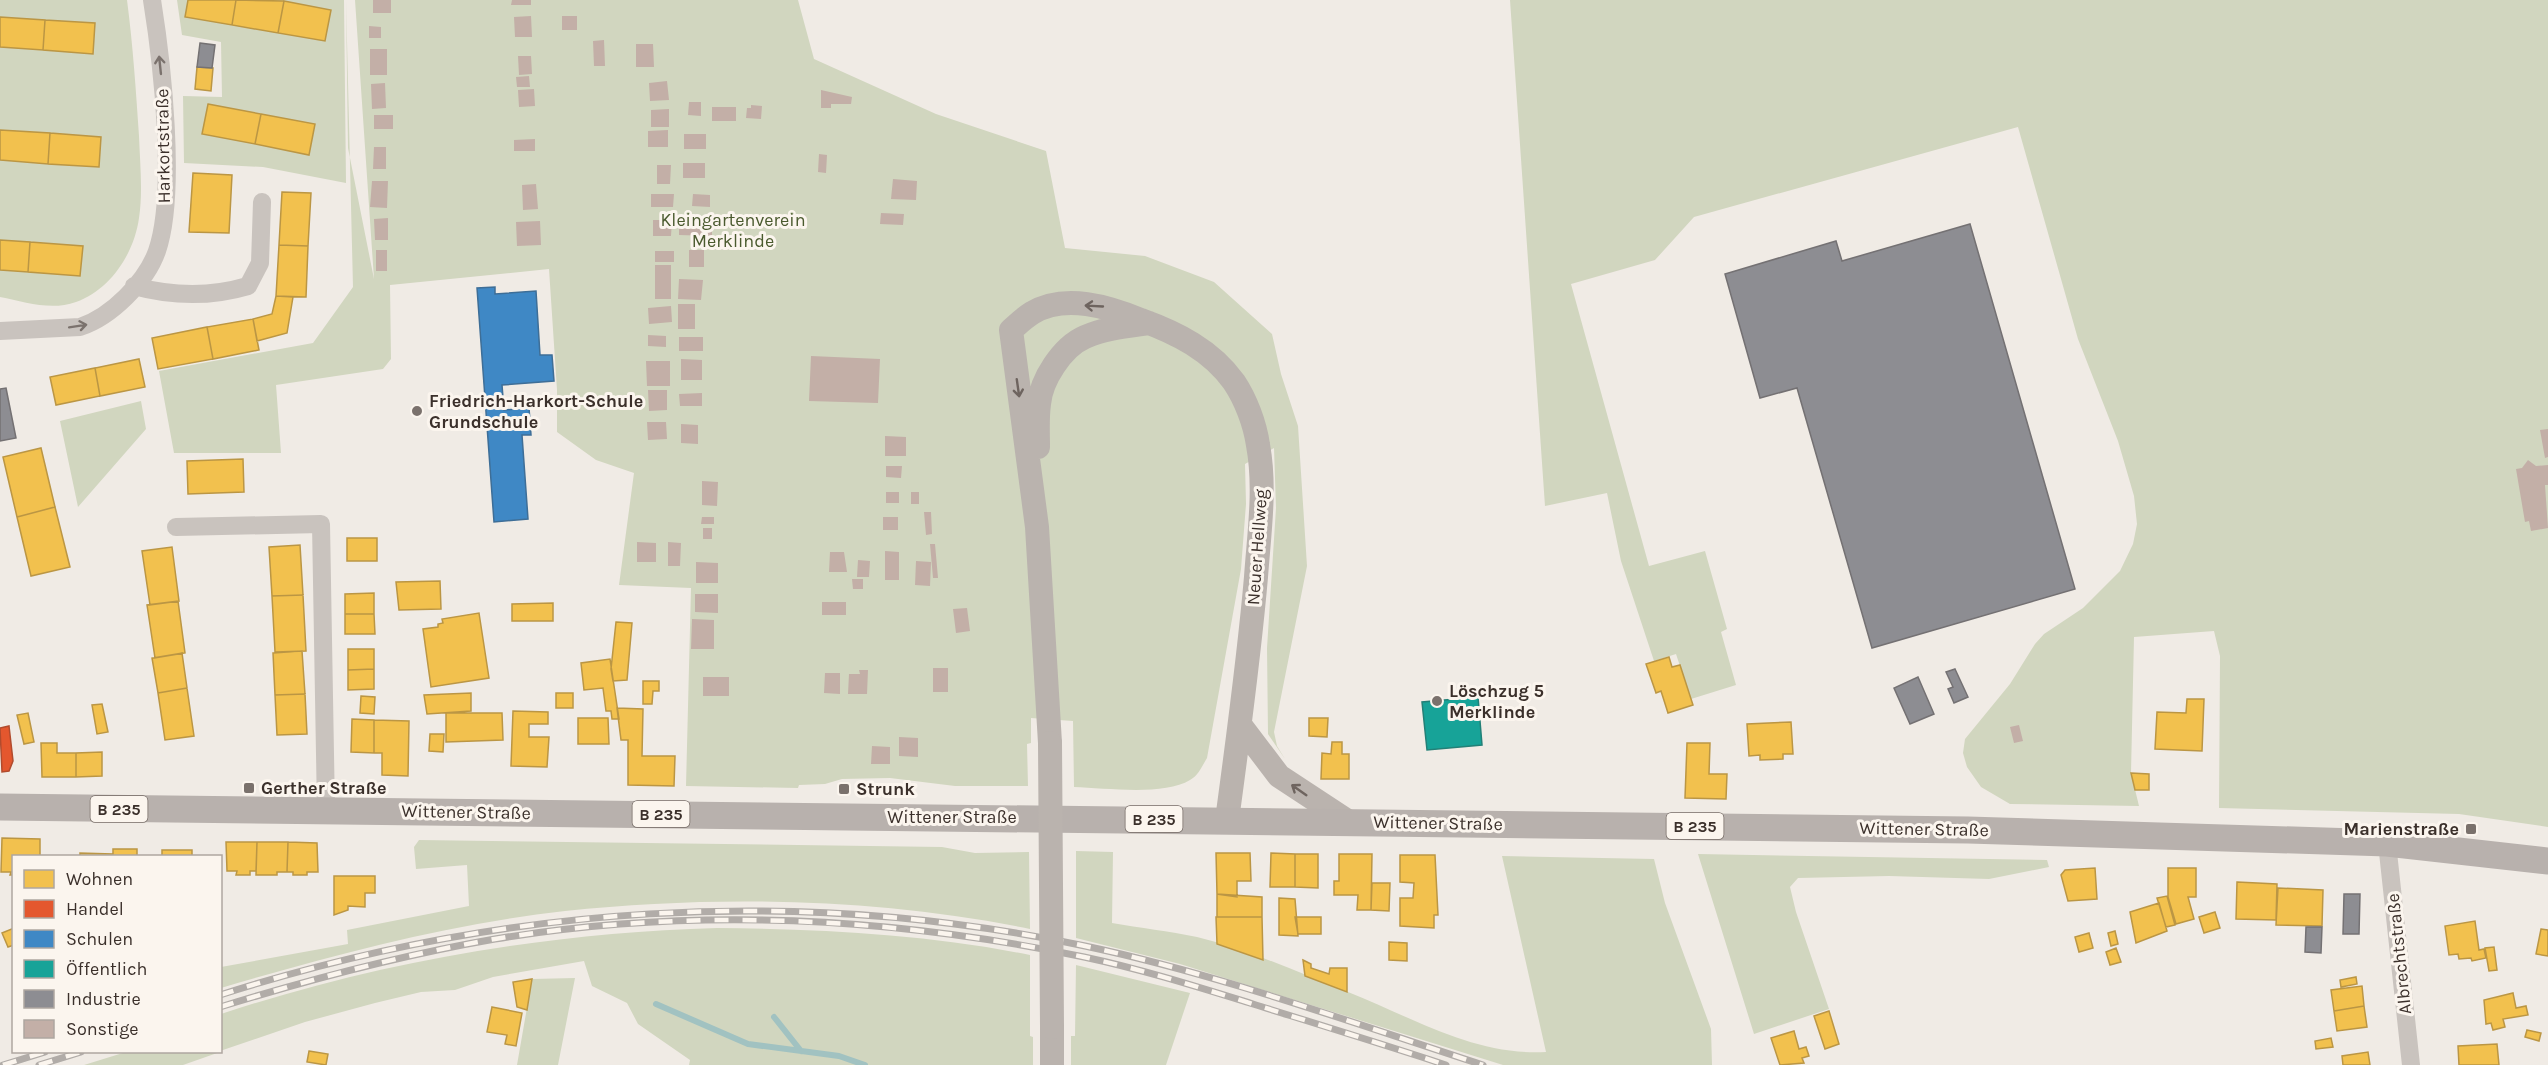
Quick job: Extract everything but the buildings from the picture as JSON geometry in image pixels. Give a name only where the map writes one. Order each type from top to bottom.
[{"type":"main road","name":"Neuer Hellweg","points":[[1052,1065],[1050,743],[1037,527],[1011,330],[1033,312],[1058,304],[1107,306],[1184,336],[1208,355],[1234,382],[1251,418],[1258,446],[1261,475],[1259,536],[1241,726],[1227,820]]},
{"type":"main road","name":"Neuer Hellweg","points":[[1037,527],[1039,402],[1049,375],[1063,354],[1083,338],[1108,330],[1149,323]]},
{"type":"main road","points":[[1241,726],[1280,776],[1349,822]]},
{"type":"main road","name":"Wittener Straße","points":[[0,807],[1968,830],[2386,843],[2548,861]]},
{"type":"street","name":"Harkortstraße","points":[[0,331],[80,327],[92,323],[116,305],[134,286],[156,254],[162,226],[164,200],[162,78],[152,0]]},
{"type":"street","points":[[134,286],[174,295],[236,290],[248,286],[260,263],[262,202]]},
{"type":"street","points":[[176,527],[321,524],[326,811]]},
{"type":"street","name":"Albrechtstraße","points":[[2386,843],[2411,1065]]},
{"type":"green space","points":[[0,0],[127,0],[139,136],[141,188],[139,218],[132,245],[110,280],[88,296],[67,305],[38,305],[0,297]]},
{"type":"green space","points":[[177,0],[344,0],[346,183],[263,167],[184,163],[183,96],[222,97],[221,42],[182,35]]},
{"type":"green space","points":[[346,0],[350,157],[348,148]]},
{"type":"green space","name":"Kleingartenverein Merklinde","points":[[355,0],[798,0],[814,59],[936,114],[1046,151],[1065,248],[1145,256],[1214,282],[1272,334],[1281,374],[1298,426],[1307,566],[1274,732],[1277,746],[1285,759],[1268,734],[1267,648],[1276,508],[1274,448],[1245,464],[1246,504],[1241,569],[1207,758],[1198,773],[1190,780],[1179,785],[1150,790],[1074,787],[1073,721],[1031,718],[1031,743],[1027,744],[1028,786],[955,786],[890,778],[842,779],[825,784],[799,785],[798,788],[686,786],[691,588],[619,585],[634,473],[596,460],[557,432],[557,390],[549,269],[390,285],[391,359],[383,369],[276,385],[281,453],[174,453],[159,371],[313,343],[353,287],[350,157],[374,279]]},
{"type":"green space","points":[[1510,0],[2548,0],[2548,827],[2459,814],[2219,808],[2220,656],[2214,631],[2134,637],[2131,773],[2139,806],[2010,804],[1981,787],[1967,767],[1963,753],[1965,739],[2010,684],[2035,644],[2044,634],[2083,608],[2120,571],[2133,544],[2137,524],[2134,496],[2118,441],[2078,339],[2018,127],[1694,217],[1655,260],[1571,284],[1649,566],[1705,551],[1727,629],[1721,632],[1736,685],[1691,699],[1676,654],[1654,661],[1621,561],[1607,493],[1545,506]]},
{"type":"green space","points":[[141,401],[146,429],[78,507],[60,421]]},
{"type":"green space","points":[[419,840],[942,847],[975,853],[1029,852],[1030,929],[973,919],[857,905],[740,901],[623,906],[521,917],[434,932],[222,988],[222,967],[348,944],[347,930],[469,906],[467,865],[416,869],[414,847]]},
{"type":"green space","points":[[1076,851],[1113,852],[1112,923],[1197,937],[1235,948],[1469,1042],[1520,1052],[1546,1052],[1502,856],[1654,859],[1665,903],[1711,1029],[1712,1065],[1503,1065],[1180,964],[1076,938]]},
{"type":"green space","points":[[1698,854],[2047,860],[2049,867],[1989,879],[1889,876],[1798,878],[1790,887],[1796,912],[1829,1009],[1754,1034]]},
{"type":"green space","points":[[717,928],[874,934],[952,942],[1030,955],[1030,1036],[1033,1037],[1033,1065],[689,1065],[690,1060],[638,1024],[627,1003],[592,986],[584,961],[493,977],[455,990],[421,992],[375,1003],[305,1022],[222,1050],[222,1014],[281,995],[342,979],[466,953],[528,943],[654,931]]},
{"type":"green space","points":[[1076,965],[1190,993],[1166,1065],[1071,1065],[1071,1036],[1075,1036]]},
{"type":"green space","points":[[575,978],[558,1065],[517,1065],[532,979]]},
{"type":"green space","points":[[123,1053],[217,1053],[183,1065],[84,1065]]},
{"type":"waterway","points":[[656,1004],[748,1044],[839,1056],[865,1065]]},
{"type":"waterway","points":[[774,1017],[801,1051]]},
{"type":"railway","points":[[222,994],[326,965],[433,941],[541,924],[650,914],[758,911],[867,915],[976,927],[1135,957],[1285,1000],[1483,1065]]},
{"type":"railway","points":[[222,1006],[357,969],[426,952],[495,939],[568,929],[642,923],[716,920],[790,921],[864,925],[938,933],[1011,943],[1084,957],[1190,985],[1446,1065]]},
{"type":"railway","points":[[3,1065],[42,1053]]},
{"type":"railway","points":[[39,1065],[78,1053]]},
{"type":"place","name":"Friedrich-Harkort-Schule Grundschule","points":[[417,411]]},
{"type":"place","name":"Löschzug 5 Merklinde","points":[[1437,701]]},
{"type":"place","name":"Gerther Straße","points":[[249,788]]},
{"type":"place","name":"Strunk","points":[[844,789]]},
{"type":"place","name":"Marienstraße","points":[[2471,829]]}]
